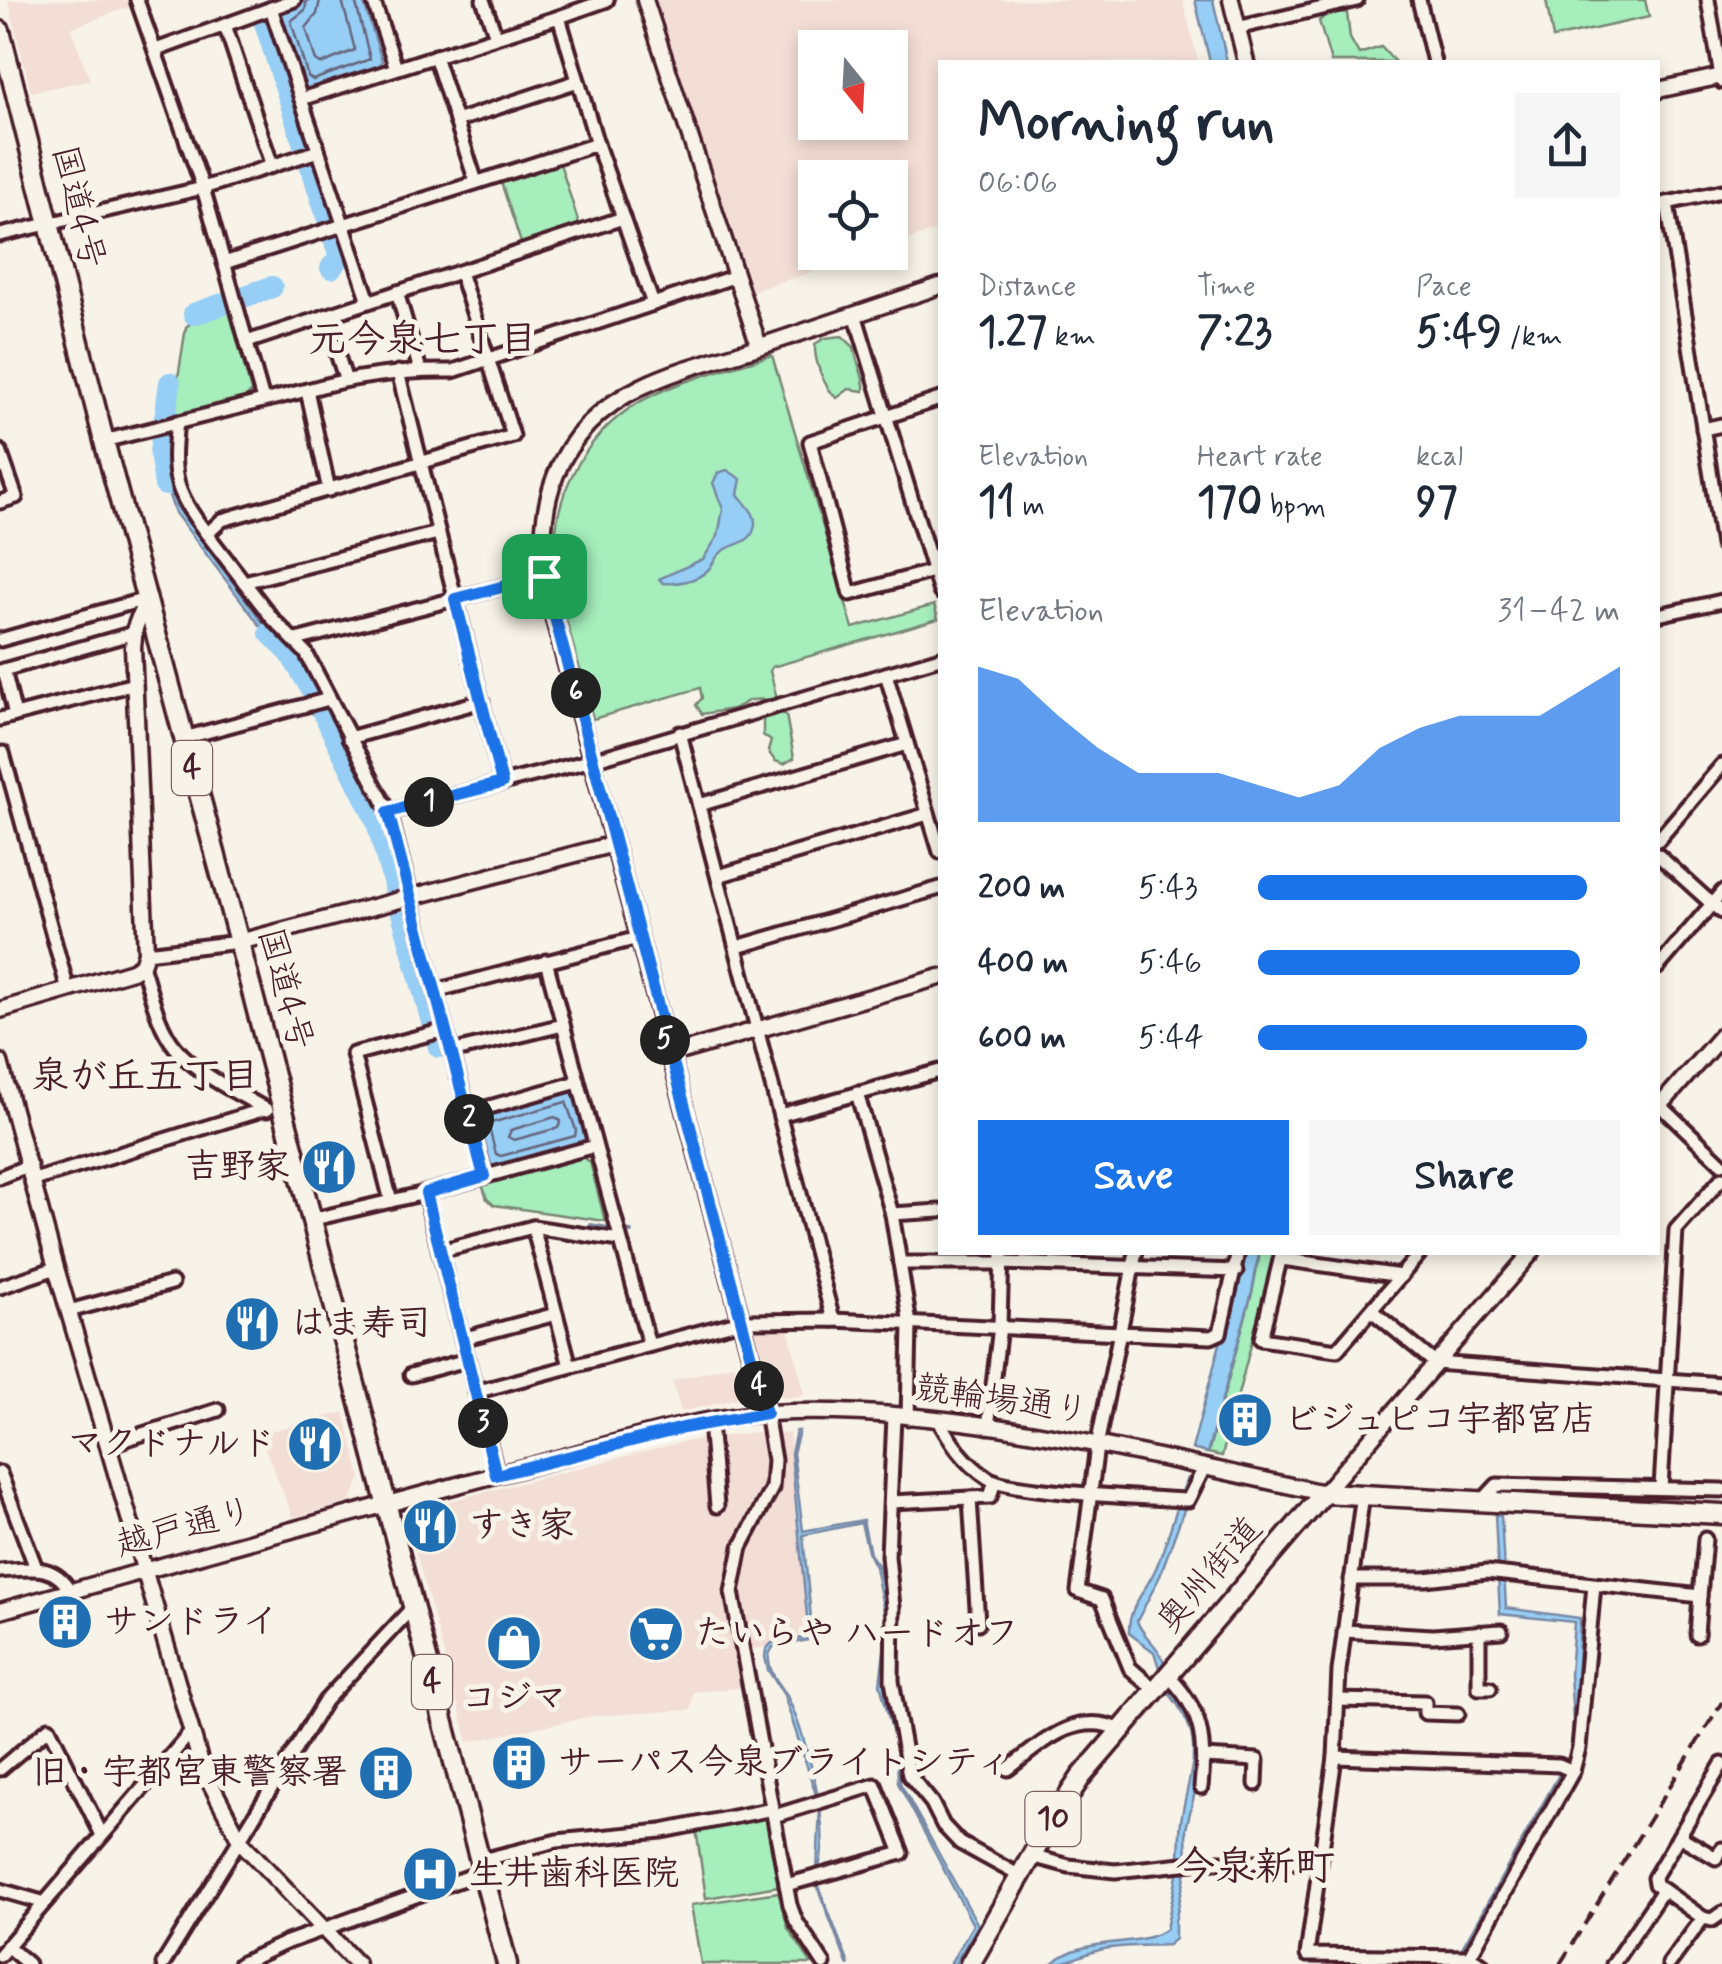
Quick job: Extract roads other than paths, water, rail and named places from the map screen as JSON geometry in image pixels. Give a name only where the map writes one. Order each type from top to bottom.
[{"type":"main road","name":"国道4号","points":[[0,31],[4,64],[507,1964]]},
{"type":"main road","name":"競輪場通り","points":[[1324,1493],[1722,1514]]},
{"type":"main road","name":"奥州街道","points":[[970,1964],[1080,1777],[1324,1493]]},
{"type":"street","points":[[136,0],[202,188],[262,400]]},
{"type":"street","points":[[156,50],[294,0]]},
{"type":"street","points":[[373,0],[396,68]]},
{"type":"street","points":[[483,0],[496,36]]},
{"type":"street","points":[[301,99],[607,0]]},
{"type":"street","points":[[645,0],[759,346]]},
{"type":"street","points":[[1231,0],[1246,60]]},
{"type":"street","points":[[1238,28],[1355,0]]},
{"type":"street","points":[[1419,0],[1434,60]]},
{"type":"street","points":[[1660,90],[1722,78],[1708,0]]},
{"type":"street","points":[[271,8],[369,301]]},
{"type":"street","points":[[558,16],[597,144],[653,304]]},
{"type":"street","points":[[225,25],[272,166]]},
{"type":"street","points":[[435,56],[476,182]]},
{"type":"street","points":[[456,120],[578,81]]},
{"type":"street","points":[[224,263],[597,144]]},
{"type":"street","points":[[0,235],[202,188],[318,150]]},
{"type":"street","points":[[1722,192],[1662,204],[1722,545]]},
{"type":"street","points":[[247,342],[624,218]]},
{"type":"street","points":[[207,534],[222,520],[512,436],[460,272]]},
{"type":"street","points":[[104,441],[345,378],[452,370],[736,276]]},
{"type":"street","points":[[824,1964],[796,1922],[786,1884],[732,1592],[741,1547],[772,1488],[774,1460],[766,1413],[544,576],[541,532],[548,496],[574,439],[599,414],[645,385],[938,287]]},
{"type":"street","points":[[398,292],[420,370]]},
{"type":"street","points":[[855,314],[886,416],[937,570],[850,594],[810,442],[886,416],[938,399]]},
{"type":"street","points":[[326,316],[345,378]]},
{"type":"street","points":[[398,372],[502,783]]},
{"type":"street","points":[[307,390],[329,490]]},
{"type":"street","points":[[177,422],[174,478],[185,503],[272,618],[306,653],[388,812],[484,1176]]},
{"type":"street","points":[[1703,429],[1722,425]]},
{"type":"street","points":[[0,502],[16,498],[1,456]]},
{"type":"street","points":[[244,582],[438,533]]},
{"type":"street","points":[[296,640],[544,576]]},
{"type":"street","points":[[146,600],[134,633],[134,684],[144,959],[161,1024],[174,1046],[195,1066],[272,1114],[284,1114]]},
{"type":"street","points":[[0,640],[146,600]]},
{"type":"street","points":[[1660,615],[1722,601]]},
{"type":"street","points":[[15,715],[2,670],[134,633]]},
{"type":"street","points":[[388,812],[594,760],[938,659]]},
{"type":"street","points":[[886,674],[938,846]]},
{"type":"street","points":[[0,719],[134,684]]},
{"type":"street","points":[[184,738],[328,698]]},
{"type":"street","points":[[350,738],[482,701]]},
{"type":"street","points":[[680,734],[833,1320]]},
{"type":"street","points":[[699,805],[907,744]]},
{"type":"street","points":[[3,753],[68,990]]},
{"type":"street","points":[[1660,838],[1722,766]]},
{"type":"street","points":[[718,876],[928,814]]},
{"type":"street","points":[[0,1010],[68,990],[144,959],[239,942],[614,844]]},
{"type":"street","points":[[1660,858],[1717,908]]},
{"type":"street","points":[[736,947],[938,889]]},
{"type":"street","points":[[1660,964],[1717,908],[1722,892]]},
{"type":"street","points":[[435,990],[638,938]]},
{"type":"street","points":[[546,961],[648,1345]]},
{"type":"street","points":[[669,1055],[938,978]]},
{"type":"street","points":[[452,1052],[563,1024]]},
{"type":"street","points":[[391,1201],[354,1054],[446,1030]]},
{"type":"street","points":[[1660,1103],[1722,1035]]},
{"type":"street","points":[[0,1062],[190,1732],[219,1804],[241,1842],[356,1964]]},
{"type":"street","points":[[780,1114],[938,1072]]},
{"type":"street","points":[[468,1114],[578,1082]]},
{"type":"street","points":[[858,1094],[892,1214],[910,1324],[890,1502],[888,1556],[893,1607],[892,1681],[909,1775],[960,1843],[1020,1876]]},
{"type":"street","points":[[1660,1107],[1722,1164]]},
{"type":"street","points":[[34,1180],[265,1109]]},
{"type":"street","points":[[310,1220],[426,1193],[595,1146]]},
{"type":"street","points":[[0,1176],[30,1165]]},
{"type":"street","points":[[1661,1488],[1676,1230],[1722,1178]]},
{"type":"street","points":[[426,1193],[496,1475]]},
{"type":"street","points":[[892,1214],[938,1212]]},
{"type":"street","points":[[440,1251],[532,1227],[620,1239]]},
{"type":"street","points":[[532,1227],[570,1366]]},
{"type":"street","points":[[1136,1255],[1097,1446],[1078,1591],[1102,1599],[1130,1668],[1161,1682],[1196,1712],[1204,1757],[1201,1787]]},
{"type":"street","points":[[475,1392],[741,1321],[833,1320],[1211,1337],[1220,1333],[1238,1255]]},
{"type":"street","points":[[1401,1276],[1282,1256],[1262,1339],[1336,1350],[1372,1311],[1418,1255]]},
{"type":"street","name":"奥州街道","points":[[1324,1493],[1529,1255]]},
{"type":"street","points":[[900,1264],[1002,1258],[1236,1271]]},
{"type":"street","points":[[988,1427],[1000,1326],[1002,1258]]},
{"type":"street","points":[[0,1286],[56,1268]]},
{"type":"street","points":[[68,1311],[172,1283]]},
{"type":"street","points":[[1372,1311],[1435,1364],[1722,1384]]},
{"type":"street","points":[[462,1340],[556,1314]]},
{"type":"street","points":[[410,1375],[467,1360]]},
{"type":"street","points":[[108,1445],[218,1410]]},
{"type":"street","name":"競輪場通り","points":[[385,1504],[710,1422],[766,1413],[901,1417],[988,1427],[1324,1493]]},
{"type":"street","points":[[938,1420],[956,1452],[995,1481],[1024,1488],[1188,1500],[1204,1468]]},
{"type":"street","points":[[710,1422],[716,1506]]},
{"type":"street","points":[[0,1473],[36,1568]]},
{"type":"street","points":[[890,1502],[990,1497],[995,1481]]},
{"type":"street","points":[[1482,1500],[1497,1485],[1722,1490]]},
{"type":"street","points":[[1363,1494],[1344,1630],[1335,1757],[1306,1960],[1470,1957],[1482,1964]]},
{"type":"street","points":[[970,1499],[978,1622]]},
{"type":"street","name":"越戸通り","points":[[0,1611],[385,1504]]},
{"type":"street","points":[[1697,1635],[1706,1539]]},
{"type":"street","points":[[0,1570],[36,1568],[54,1572],[70,1591]]},
{"type":"street","points":[[1351,1579],[1425,1579],[1487,1572],[1700,1596]]},
{"type":"street","points":[[1470,1957],[1573,1771],[1579,1748],[1594,1585]]},
{"type":"street","points":[[163,1964],[325,1702],[412,1608]]},
{"type":"street","points":[[1344,1630],[1433,1636],[1501,1631]]},
{"type":"street","points":[[1479,1632],[1479,1688],[1490,1688]]},
{"type":"street","points":[[1338,1700],[1425,1702],[1425,1713],[1458,1714]]},
{"type":"street","points":[[1008,1768],[1062,1729],[1092,1723],[1120,1730]]},
{"type":"street","points":[[0,1769],[50,1728],[101,1834]]},
{"type":"street","points":[[28,1964],[4,1950],[190,1732]]},
{"type":"street","points":[[1204,1757],[1258,1760],[1256,1784]]},
{"type":"street","points":[[1335,1757],[1559,1765],[1573,1771]]},
{"type":"street","points":[[1722,1764],[1654,1878],[1654,1884],[1702,1918],[1712,1920],[1722,1912]]},
{"type":"street","points":[[240,1964],[480,1866],[557,1840],[662,1831],[773,1813],[875,1785],[902,1853],[786,1884]]},
{"type":"street","points":[[1679,1836],[1716,1858],[1722,1849]]},
{"type":"street","points":[[1031,1856],[1069,1866],[1115,1871],[1202,1862],[1320,1862]]},
{"type":"street","points":[[0,1890],[42,1902]]},
{"type":"street","points":[[1613,1964],[1663,1890]]},
{"type":"street","points":[[1670,1964],[1702,1918]]},
{"type":"water","points":[[309,0],[363,0],[382,61],[378,68],[311,91],[302,88],[280,19],[283,10]]},
{"type":"water","points":[[1195,0],[1213,0],[1227,60],[1210,60]]},
{"type":"water","points":[[162,442],[165,474],[176,506],[263,623],[294,653],[313,690],[310,691],[291,655],[259,624],[175,513],[162,475]]},
{"type":"water","points":[[727,470],[741,479],[738,494],[755,519],[752,534],[720,553],[698,577],[663,583],[659,579],[703,559],[718,536],[723,509],[713,483],[718,473]]},
{"type":"water","points":[[568,1090],[578,1096],[588,1136],[584,1144],[496,1168],[488,1163],[477,1123],[482,1115]]},
{"type":"water","points":[[1243,1255],[1259,1255],[1207,1453],[1192,1449]]},
{"type":"water","points":[[796,1431],[793,1453],[803,1531],[863,1520],[870,1554],[878,1565],[890,1627],[884,1684],[900,1749],[900,1783],[978,1925],[955,1964],[950,1964],[973,1925],[898,1783],[897,1749],[880,1684],[887,1627],[861,1523],[803,1535],[813,1639],[773,1647],[769,1657],[771,1671],[787,1696],[802,1735],[819,1803],[784,1695],[768,1670],[766,1649],[772,1643],[809,1637],[791,1453]]},
{"type":"water","points":[[1187,1478],[1195,1480],[1159,1578],[1137,1621],[1162,1656],[1164,1662],[1159,1668],[1154,1652],[1129,1633],[1129,1623],[1160,1557]]},
{"type":"water","points":[[1495,1515],[1501,1516],[1506,1608],[1580,1618],[1574,1753],[1453,1964],[1571,1753],[1574,1622],[1500,1614]]},
{"type":"water","points":[[1171,1685],[1196,1720],[1198,1779],[1186,1829],[1187,1867],[1175,1939],[1168,1945],[1112,1948],[1051,1964],[1080,1949],[1142,1939],[1166,1929],[1193,1753],[1188,1724],[1167,1691]]},
{"type":"water","points":[[820,1809],[821,1855],[817,1872]]},
{"type":"waterway","points":[[265,23],[340,257],[331,268]]},
{"type":"waterway","points":[[194,314],[272,287]]},
{"type":"waterway","points":[[165,485],[160,452],[170,383]]},
{"type":"waterway","points":[[270,633],[290,653],[311,688],[376,819],[439,1047]]},
{"type":"waterway","points":[[591,1225],[631,1232]]},
{"type":"waterway","points":[[817,1884],[848,1964]]},
{"type":"railway","points":[[1560,1964],[1722,1702]]},
{"type":"place","name":"吉野家","points":[[329,1167]]},
{"type":"place","name":"はま寿司","points":[[252,1324]]},
{"type":"place","name":"ビジュピコ宇都宮店","points":[[1245,1420]]},
{"type":"place","name":"マクドナルド","points":[[315,1444]]},
{"type":"place","name":"すき家","points":[[430,1526]]},
{"type":"place","name":"サンドライ","points":[[65,1622]]},
{"type":"place","name":"たいらや ハードオフ","points":[[656,1634]]},
{"type":"place","name":"コジマ","points":[[514,1643]]},
{"type":"place","name":"サーパス今泉ブライトシティ","points":[[519,1763]]},
{"type":"place","name":"旧・宇都宮東警察署","points":[[386,1773]]},
{"type":"place","name":"生井歯科医院","points":[[430,1874]]},
{"type":"district","name":"元今泉七丁目","points":[[423,340]]},
{"type":"district","name":"泉が丘五丁目","points":[[145,1077]]},
{"type":"district","name":"今泉新町","points":[[1255,1868]]}]
